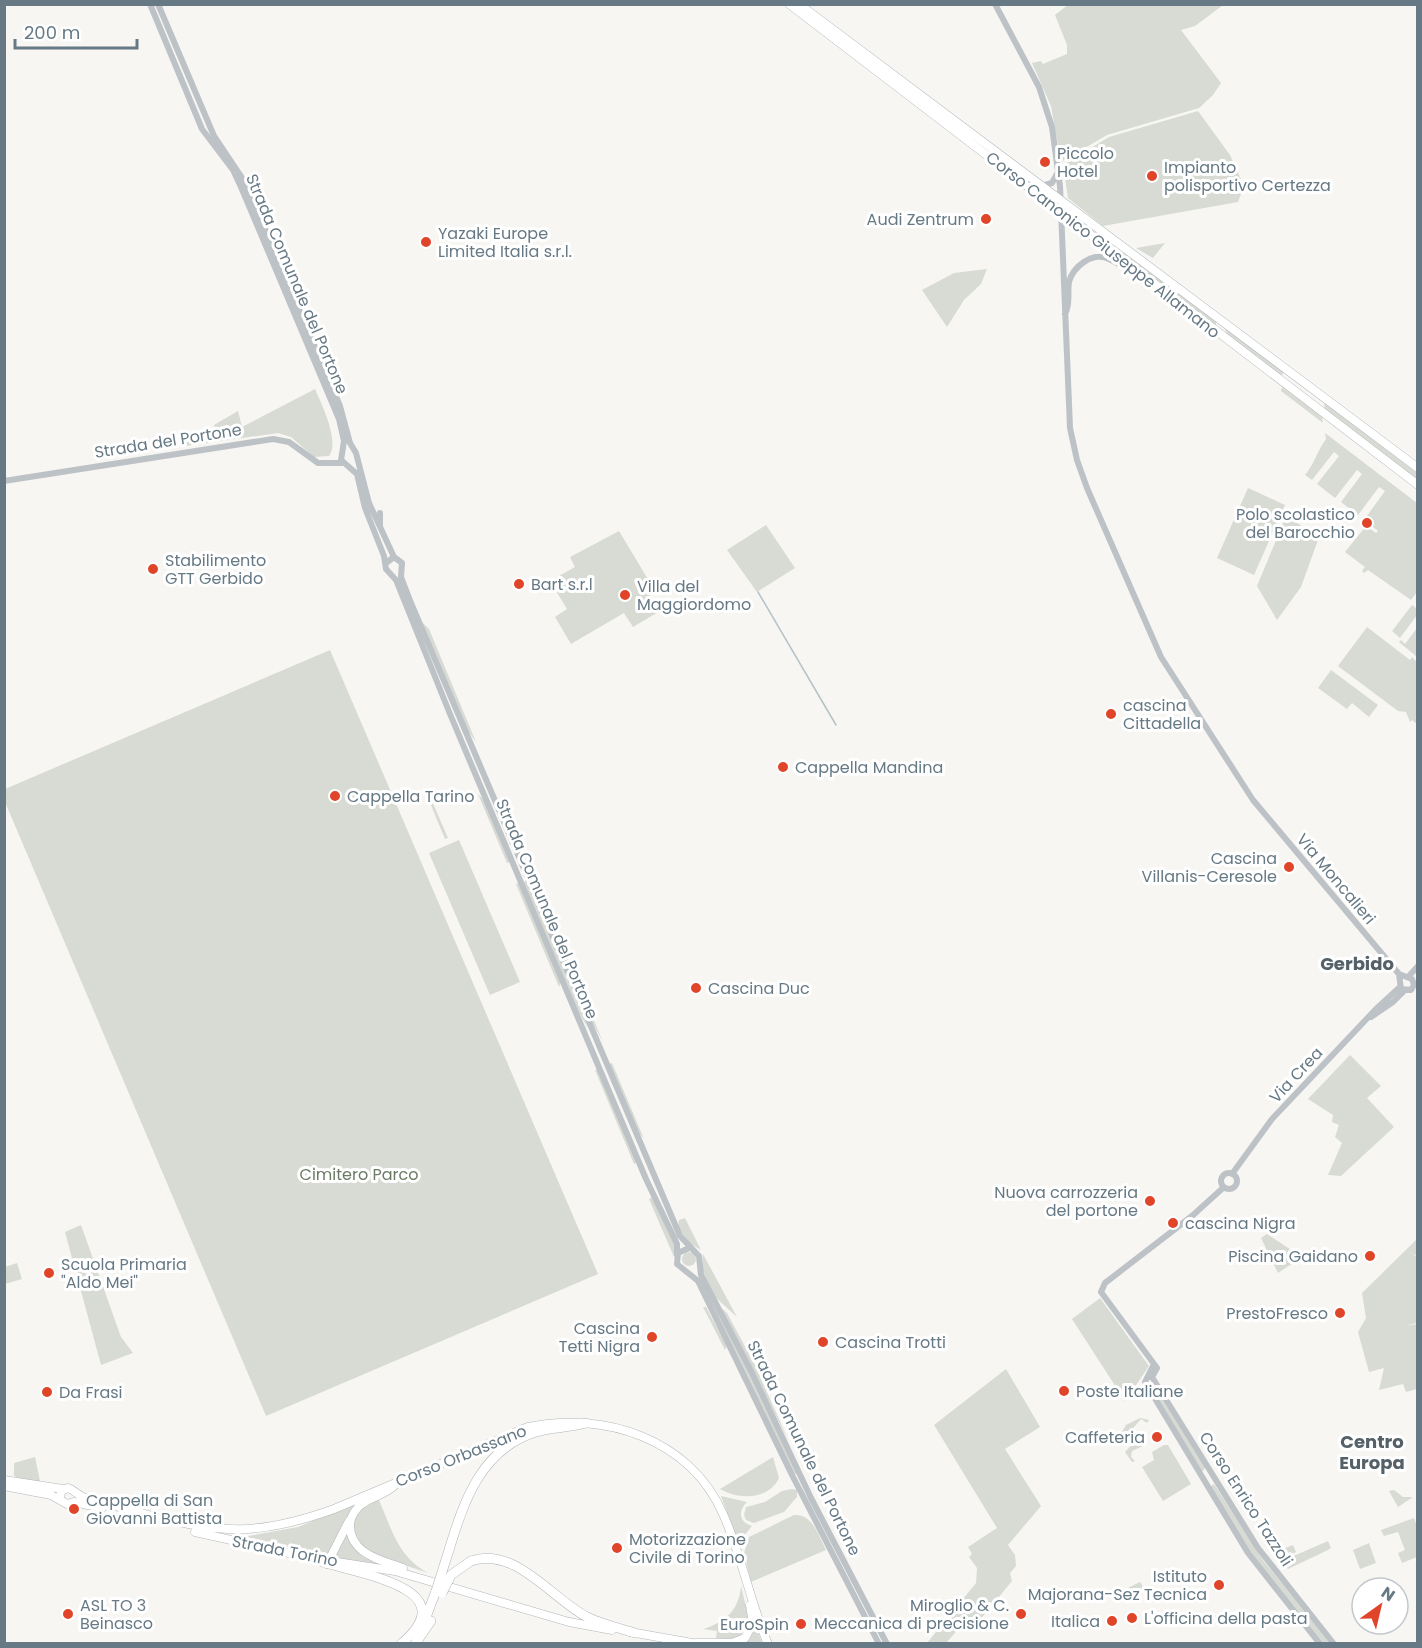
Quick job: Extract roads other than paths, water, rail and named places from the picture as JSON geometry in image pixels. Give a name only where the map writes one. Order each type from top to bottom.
[{"type":"highway","points":[[415,1644],[431,1622],[449,1550],[466,1496],[477,1477],[493,1459],[524,1437],[542,1430],[586,1423]]},
{"type":"highway","points":[[407,1644],[424,1622],[439,1592],[455,1571],[471,1561],[486,1557],[509,1563],[587,1617],[635,1633]]},
{"type":"highway","points":[[311,1558],[391,1582],[414,1594],[421,1608],[420,1620],[401,1644]]},
{"type":"main road","name":"Corso Canonico Giuseppe Allamano","points":[[789,4],[1108,251],[1418,485]]},
{"type":"main road","name":"Corso Canonico Giuseppe Allamano","points":[[799,4],[1418,468]]},
{"type":"main road","name":"Corso Orbassano","points":[[213,1530],[240,1531],[284,1526],[387,1489],[398,1482],[528,1427],[562,1422],[600,1424],[656,1442],[688,1465],[714,1495],[732,1539],[768,1644]]},
{"type":"main road","points":[[4,1480],[63,1489],[71,1488],[75,1498],[67,1504],[60,1498],[4,1486]]},
{"type":"main road","points":[[60,1498],[63,1489]]},
{"type":"main road","points":[[327,1562],[359,1505],[372,1495]]},
{"type":"main road","name":"Strada Torino","points":[[75,1498],[213,1530]]},
{"type":"main road","name":"Strada Torino","points":[[75,1498],[311,1558]]},
{"type":"main road","points":[[350,1520],[352,1540],[362,1551],[427,1579],[569,1622],[697,1643],[740,1640],[752,1629],[752,1610],[732,1539]]},
{"type":"main road","name":"Strada Torino","points":[[327,1562],[427,1579]]},
{"type":"street","name":"Strada Comunale del Portone","points":[[150,4],[202,129],[233,170],[246,196],[327,386],[343,431],[342,452],[345,464],[358,477],[365,508],[387,571],[392,574],[643,1172],[677,1244],[677,1255]]},
{"type":"street","name":"Strada Comunale del Portone","points":[[158,4],[214,136],[246,184],[335,396],[380,530],[394,557],[401,561],[400,571],[407,593],[653,1176],[680,1236],[689,1248]]},
{"type":"street","points":[[995,4],[1045,103],[1058,172],[1065,314]]},
{"type":"street","points":[[1045,185],[1052,183],[1058,172]]},
{"type":"street","points":[[1065,314],[1069,307],[1070,282],[1083,262],[1106,258],[1143,277]]},
{"type":"street","name":"Via Moncalieri","points":[[1065,314],[1070,428],[1081,471],[1161,657],[1253,801],[1404,981]]},
{"type":"street","name":"Strada del Portone","points":[[4,481],[273,439],[290,442],[315,461],[329,464]]},
{"type":"street","points":[[329,464],[342,452],[353,449]]},
{"type":"street","points":[[329,464],[345,464],[357,458]]},
{"type":"street","points":[[380,513],[380,530]]},
{"type":"street","points":[[386,564],[394,557]]},
{"type":"street","points":[[392,574],[400,571]]},
{"type":"street","name":"Via Crea","points":[[1233,1175],[1246,1152],[1272,1119],[1418,966]]},
{"type":"street","points":[[1233,1175],[1236,1181],[1234,1187],[1224,1187],[1223,1176],[1233,1175]]},
{"type":"street","name":"Corso Enrico Tazzoli","points":[[1224,1187],[1205,1206],[1102,1287],[1102,1294],[1158,1370],[1152,1377],[1251,1538],[1335,1644]]},
{"type":"street","points":[[689,1248],[699,1256],[698,1265],[689,1271],[679,1266],[677,1255],[681,1250],[689,1248]]},
{"type":"street","name":"Strada Comunale del Portone","points":[[698,1265],[700,1275],[752,1373],[811,1498],[887,1644]]},
{"type":"street","name":"Strada Comunale del Portone","points":[[689,1271],[698,1281],[709,1308],[879,1644]]},
{"type":"street","name":"Corso Enrico Tazzoli","points":[[1154,1364],[1145,1382],[1160,1409],[1248,1554],[1320,1644]]},
{"type":"waterway","points":[[758,592],[836,725]]},
{"type":"place","name":"Piccolo Hotel","points":[[1045,162]]},
{"type":"place","name":"Impianto polisportivo Certezza","points":[[1152,176]]},
{"type":"place","name":"Audi Zentrum","points":[[986,219]]},
{"type":"place","name":"Yazaki Europe Limited Italia s.r.l.","points":[[426,242]]},
{"type":"place","name":"Polo scolastico del Barocchio","points":[[1367,523]]},
{"type":"place","name":"Stabilimento GTT Gerbido","points":[[153,569]]},
{"type":"place","name":"Bart s.r.l","points":[[519,584]]},
{"type":"place","name":"Villa del Maggiordomo","points":[[625,595]]},
{"type":"place","name":"cascina Cittadella","points":[[1111,714]]},
{"type":"place","name":"Cappella Mandina","points":[[783,767]]},
{"type":"place","name":"Cappella Tarino","points":[[335,796]]},
{"type":"place","name":"Cascina Villanis-Ceresole","points":[[1289,867]]},
{"type":"place","name":"Cascina Duc","points":[[696,988]]},
{"type":"place","name":"Nuova carrozzeria del portone","points":[[1150,1201]]},
{"type":"place","name":"cascina Nigra","points":[[1173,1223]]},
{"type":"place","name":"Piscina Gaidano","points":[[1370,1256]]},
{"type":"place","name":"Scuola Primaria \"Aldo Mei\"","points":[[49,1273]]},
{"type":"place","name":"PrestoFresco","points":[[1340,1313]]},
{"type":"place","name":"Cascina Tetti Nigra","points":[[652,1337]]},
{"type":"place","name":"Cascina Trotti","points":[[823,1342]]},
{"type":"place","name":"Poste Italiane","points":[[1064,1391]]},
{"type":"place","name":"Da Frasi","points":[[47,1392]]},
{"type":"place","name":"Caffeteria","points":[[1157,1437]]},
{"type":"place","name":"Cappella di San Giovanni Battista","points":[[74,1509]]},
{"type":"place","name":"Motorizzazione Civile di Torino","points":[[617,1548]]},
{"type":"place","name":"Istituto Majorana-Sez Tecnica","points":[[1219,1585]]},
{"type":"place","name":"ASL TO 3 Beinasco","points":[[68,1614]]},
{"type":"place","name":"Miroglio & C. Meccanica di precisione","points":[[1021,1614]]},
{"type":"place","name":"L'officina della pasta","points":[[1132,1618]]},
{"type":"place","name":"Italica","points":[[1112,1621]]},
{"type":"place","name":"EuroSpin","points":[[801,1624]]},
{"type":"district","name":"Gerbido","points":[[1357,963]]},
{"type":"district","name":"Centro Europa","points":[[1372,1451]]},
{"type":"park label","name":"Cimitero Parco","points":[[359,1174]]}]
